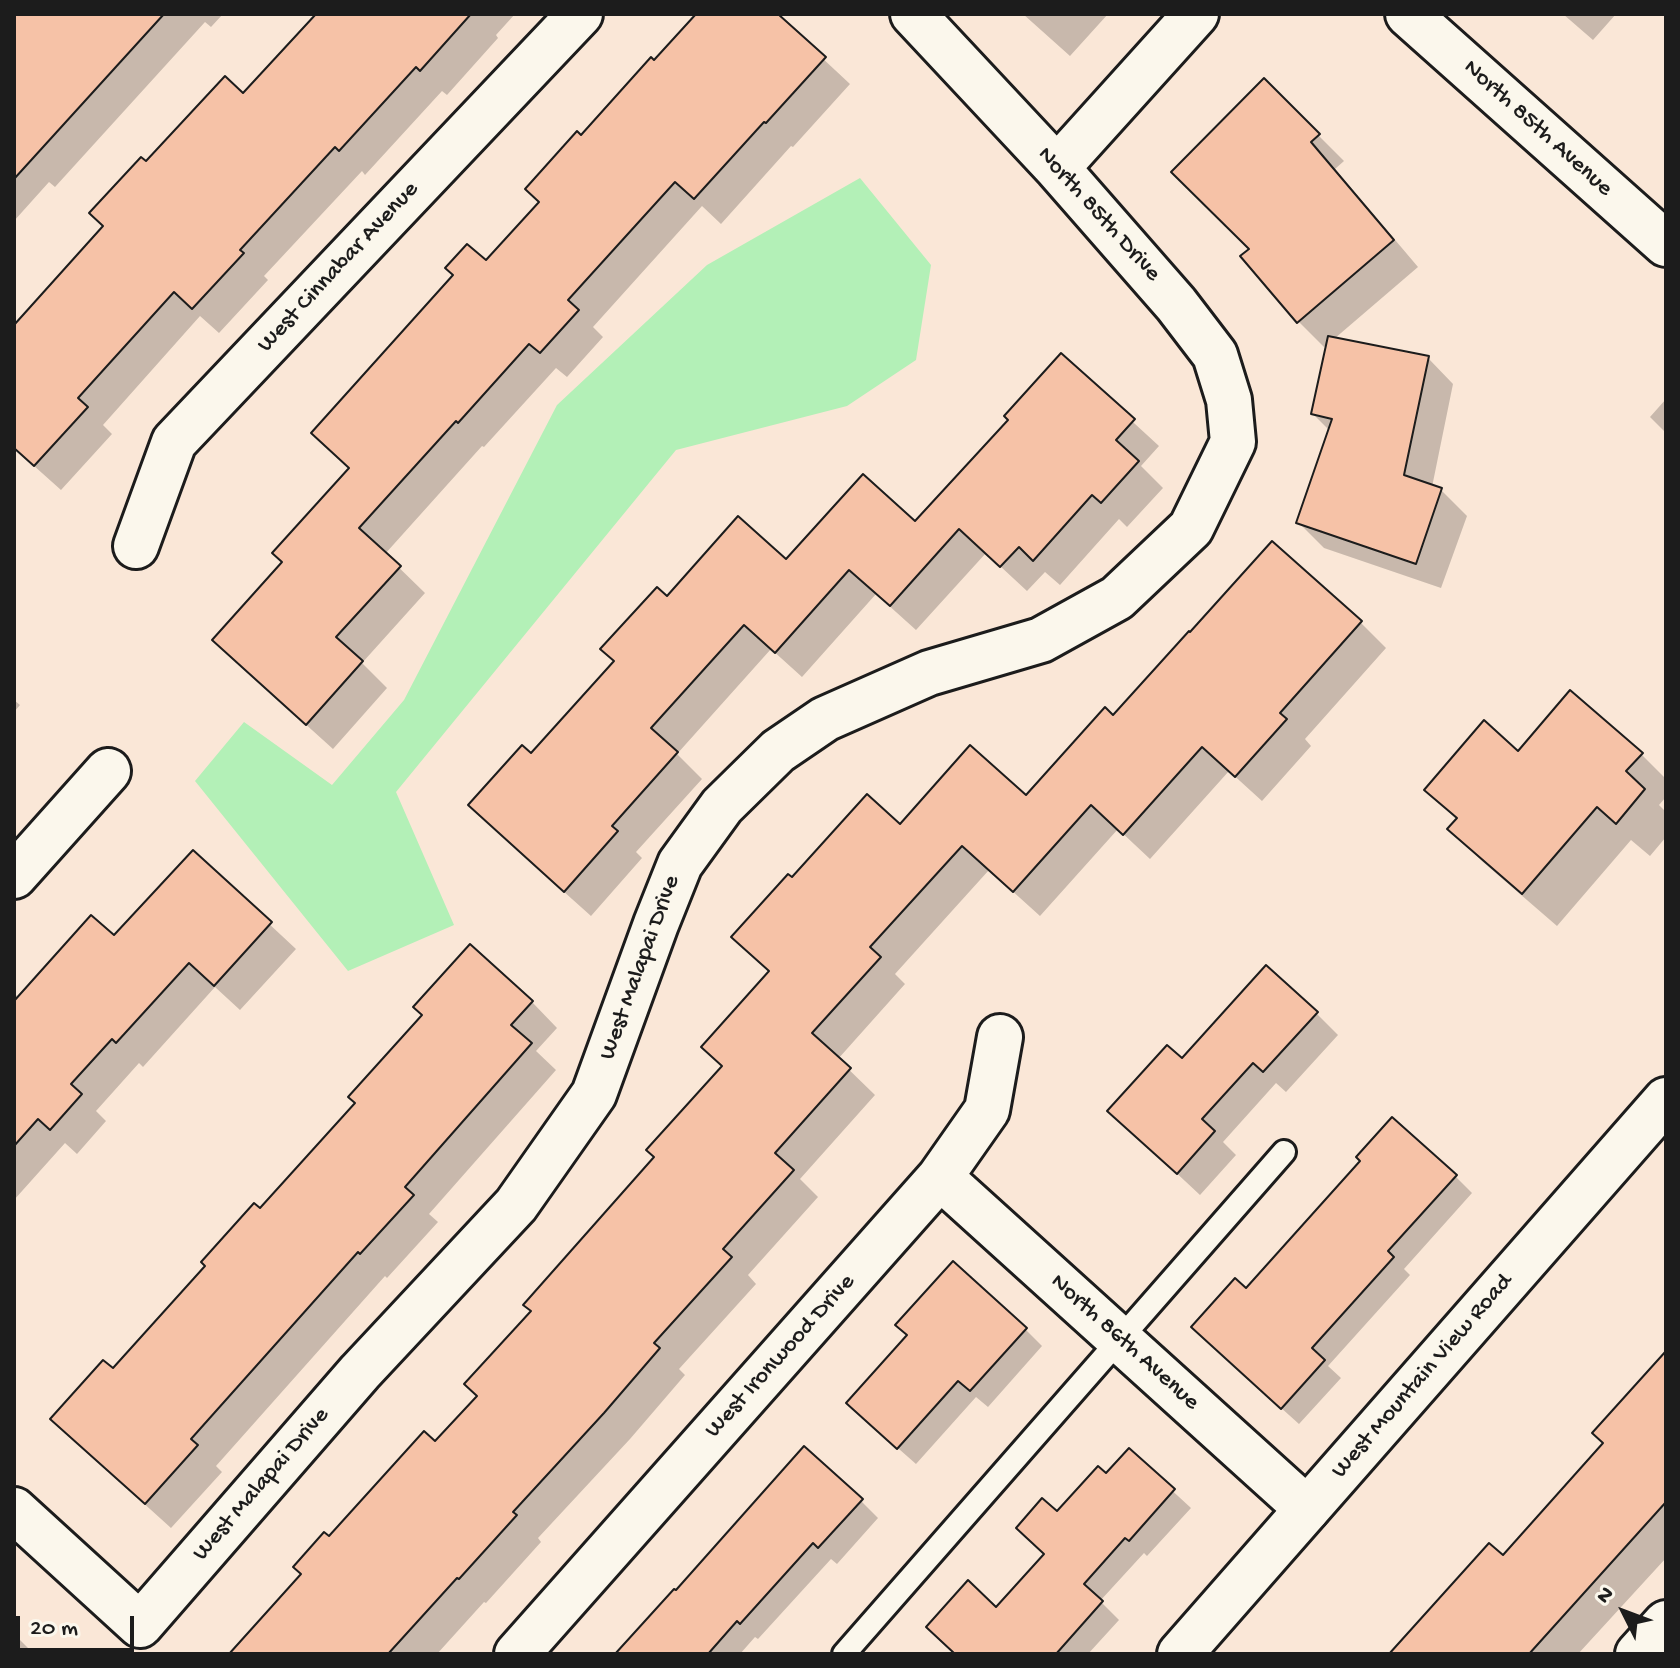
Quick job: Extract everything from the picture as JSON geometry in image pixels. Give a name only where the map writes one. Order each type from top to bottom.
[{"type":"street","name":"West Cinnabar Avenue","points":[[136,546],[174,442],[580,14]]},
{"type":"street","name":"North 85th Drive","points":[[913,14],[1057,168],[1176,304],[1215,355],[1229,400],[1233,442]]},
{"type":"street","points":[[1057,168],[1196,14]]},
{"type":"street","name":"North 85th Avenue","points":[[1408,14],[1666,244]]},
{"type":"street","name":"West Malapai Drive","points":[[14,1510],[140,1625],[360,1372],[516,1205],[594,1094],[680,864],[722,806],[778,751],[825,719],[929,673],[1041,640],[1117,598],[1191,528],[1233,442]]},
{"type":"street","points":[[14,876],[108,771]]},
{"type":"street","name":"West Ironwood Drive","points":[[517,1654],[940,1177],[987,1110],[1000,1037]]},
{"type":"street","name":"West Mountain View Road","points":[[1180,1654],[1666,1100]]},
{"type":"street","name":"North 86th Avenue","points":[[940,1177],[1307,1509]]},
{"type":"street","points":[[1638,1654],[1666,1623]]},
{"type":"lane","points":[[844,1654],[1284,1152]]},
{"type":"green space","points":[[860,178],[931,265],[916,360],[847,406],[676,450],[396,792],[454,925],[348,971],[195,781],[244,722],[332,785],[404,700],[557,405],[707,265]]},
{"type":"building","points":[[14,14],[164,14],[14,179]]},
{"type":"building","points":[[316,14],[471,14],[420,71],[416,67],[339,151],[335,147],[240,250],[244,253],[192,309],[174,292],[78,398],[88,407],[34,466],[14,448],[14,325],[103,226],[89,213],[141,157],[146,161],[225,76],[243,93]]},
{"type":"building","points":[[696,14],[778,14],[826,57],[694,199],[675,182],[568,300],[579,310],[540,353],[529,344],[359,528],[401,566],[336,637],[363,661],[306,725],[212,640],[282,562],[272,553],[349,468],[311,433],[453,275],[445,268],[467,244],[486,260],[539,202],[525,189],[577,131],[581,135],[651,57],[654,60]]},
{"type":"building","points":[[1264,78],[1320,134],[1311,142],[1394,240],[1297,323],[1240,256],[1249,249],[1171,172]]},
{"type":"building","points":[[1328,336],[1429,356],[1404,475],[1442,488],[1416,564],[1296,523],[1332,419],[1311,414]]},
{"type":"building","points":[[1061,353],[1135,419],[1116,440],[1139,461],[1101,503],[1092,495],[1033,561],[1019,547],[1000,567],[959,529],[890,606],[849,570],[775,653],[744,625],[651,728],[678,752],[612,826],[618,831],[564,892],[468,805],[522,745],[531,753],[614,661],[600,649],[657,587],[667,596],[738,516],[786,559],[863,474],[915,521],[1008,420],[1004,416]]},
{"type":"building","points":[[1272,541],[1362,621],[1280,713],[1287,719],[1235,777],[1202,747],[1123,835],[1091,805],[1013,892],[962,846],[870,947],[881,957],[812,1033],[851,1068],[775,1153],[794,1170],[723,1249],[732,1257],[654,1343],[660,1348],[513,1512],[517,1515],[459,1579],[388,1654],[229,1654],[301,1574],[293,1567],[324,1532],[329,1536],[424,1431],[435,1441],[477,1396],[464,1384],[531,1311],[523,1305],[654,1157],[646,1150],[722,1066],[701,1047],[769,971],[731,937],[788,874],[792,877],[867,794],[900,824],[970,745],[1026,795],[1105,707],[1113,715]]},
{"type":"building","points":[[1570,690],[1643,753],[1626,771],[1645,789],[1616,824],[1597,807],[1522,894],[1447,829],[1457,818],[1424,790],[1484,720],[1518,751]]},
{"type":"building","points":[[193,850],[272,922],[214,986],[189,963],[116,1043],[112,1039],[71,1084],[82,1094],[50,1130],[38,1119],[14,1146],[14,1001],[91,915],[114,935]]},
{"type":"building","points":[[470,944],[533,1001],[511,1025],[532,1043],[405,1187],[414,1195],[360,1254],[358,1252],[191,1439],[198,1445],[145,1504],[50,1419],[103,1360],[113,1368],[205,1266],[201,1262],[254,1203],[260,1208],[355,1103],[348,1097],[422,1015],[413,1007]]},
{"type":"building","points":[[1266,965],[1318,1012],[1263,1072],[1253,1063],[1202,1119],[1215,1131],[1177,1174],[1107,1111],[1167,1045],[1182,1058]]},
{"type":"building","points":[[1392,1117],[1457,1175],[1388,1251],[1394,1257],[1312,1348],[1325,1360],[1281,1409],[1191,1327],[1235,1278],[1246,1288],[1360,1161],[1356,1157]]},
{"type":"building","points":[[953,1261],[1027,1328],[970,1391],[958,1381],[897,1449],[846,1403],[907,1335],[895,1325]]},
{"type":"building","points":[[1666,1351],[1666,1502],[1529,1654],[1389,1654],[1489,1543],[1503,1555],[1603,1443],[1592,1433]]},
{"type":"building","points":[[804,1446],[863,1499],[818,1548],[813,1543],[740,1624],[737,1621],[708,1654],[615,1654],[676,1590]]},
{"type":"building","points":[[1129,1448],[1175,1489],[1129,1541],[1125,1538],[1084,1584],[1103,1601],[1056,1654],[955,1654],[926,1627],[968,1580],[996,1607],[1044,1554],[1016,1528],[1042,1498],[1057,1511],[1098,1466],[1106,1473]]}]
